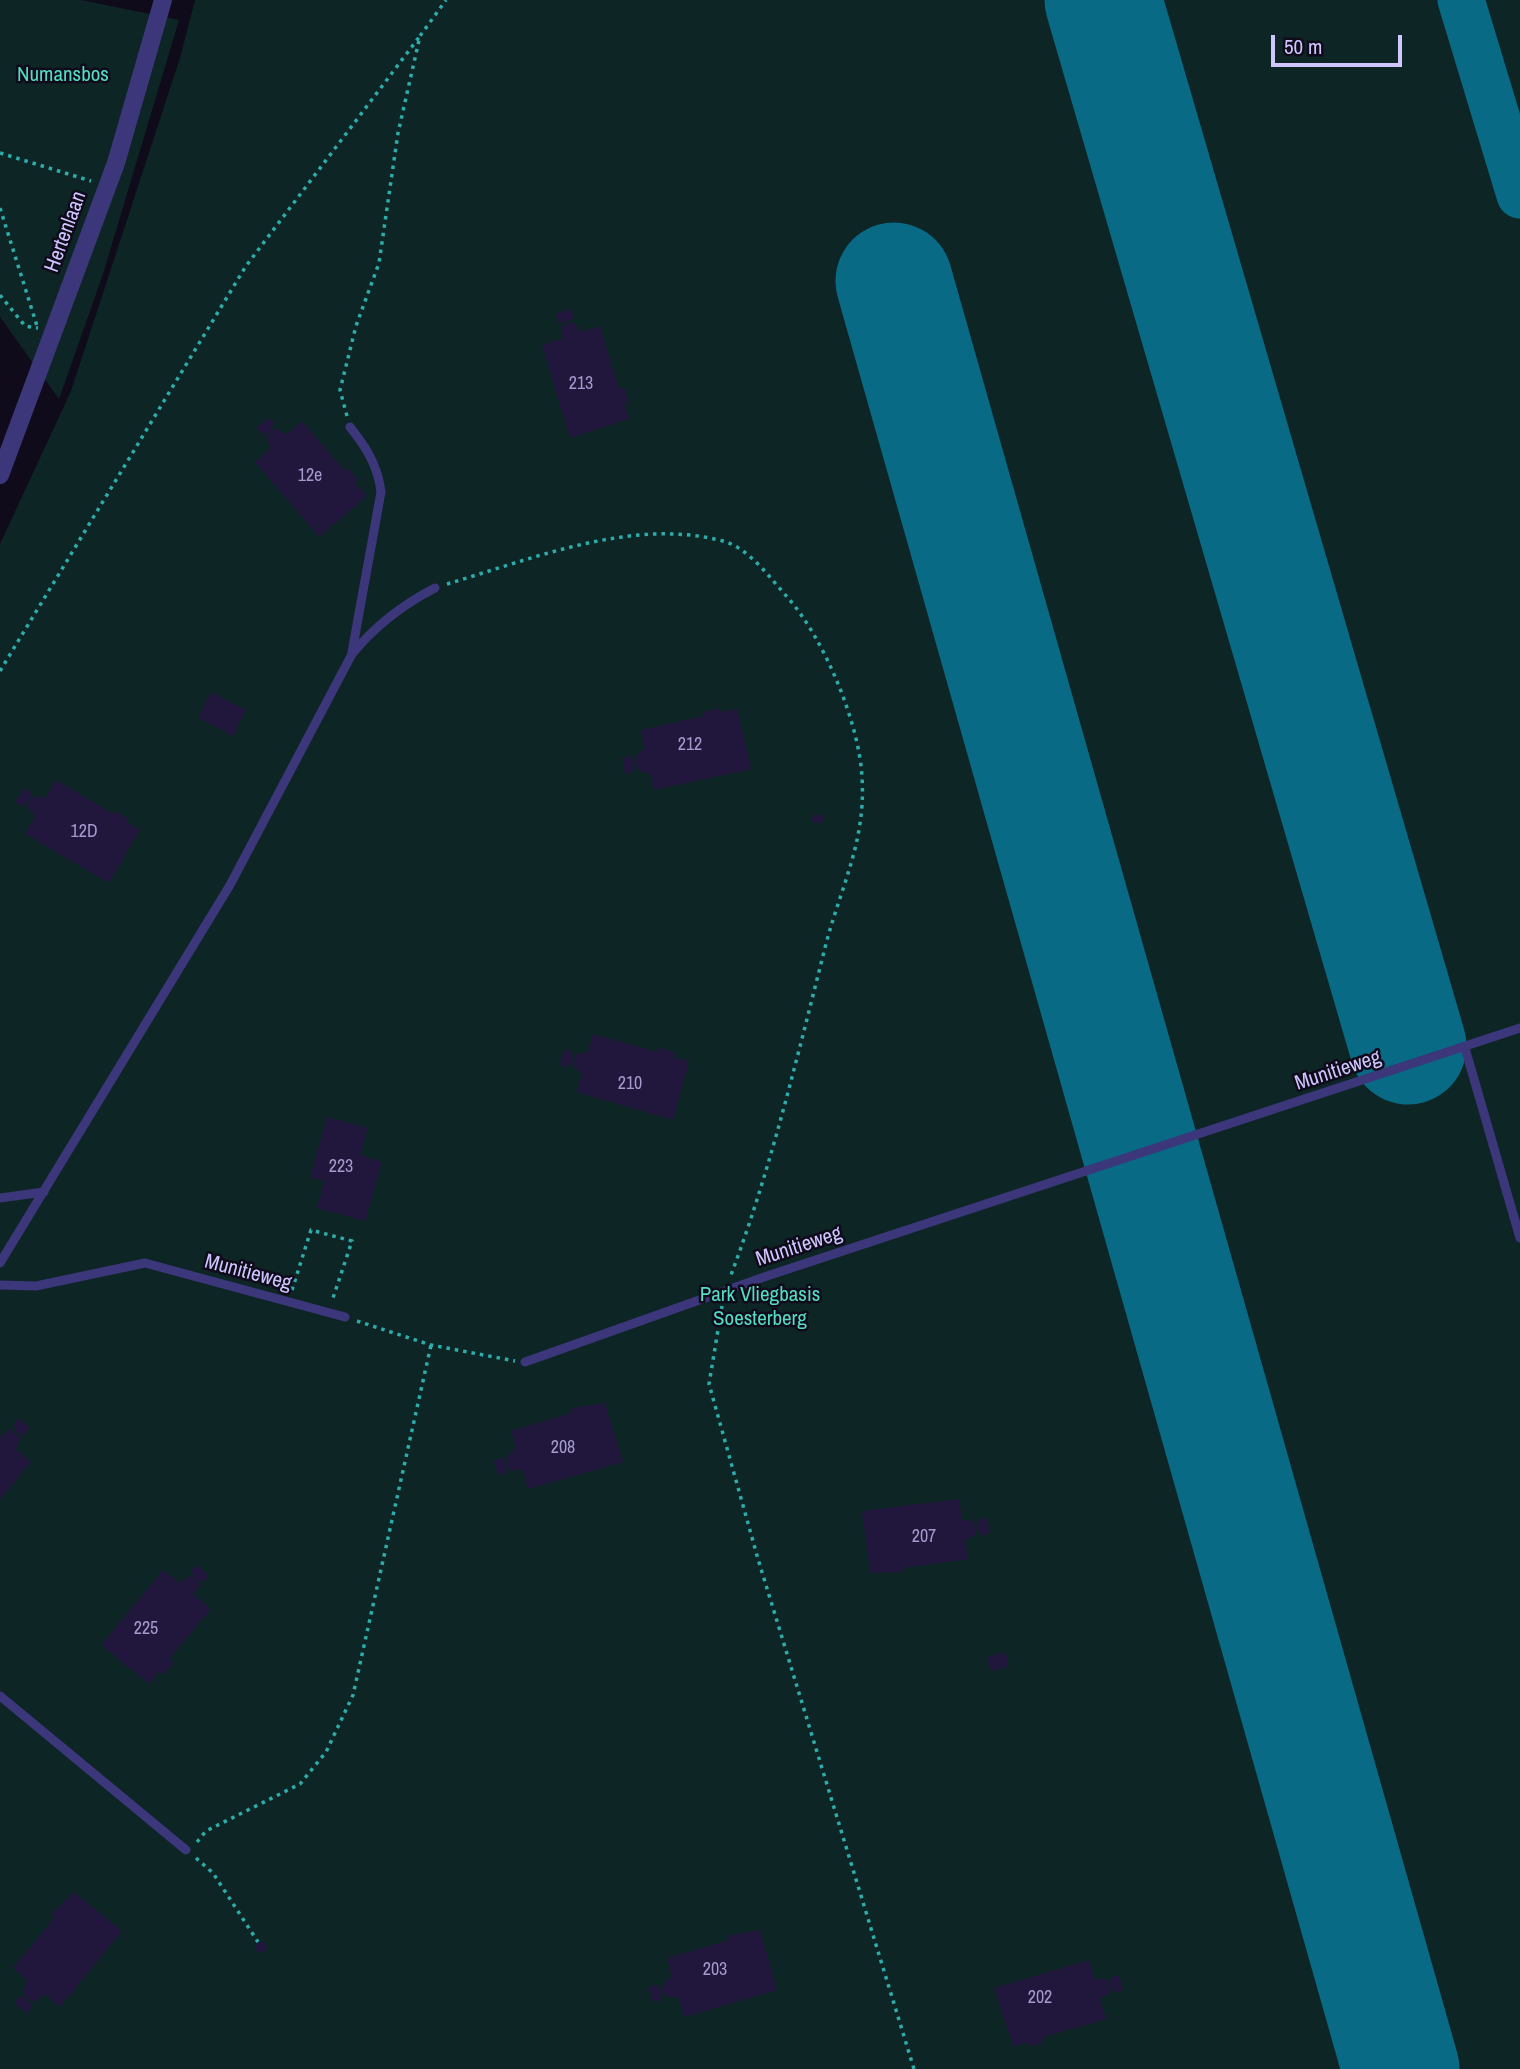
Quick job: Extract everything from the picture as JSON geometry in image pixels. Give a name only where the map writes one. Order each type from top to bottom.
[{"type":"street","name":"Hertenlaan","points":[[0,475],[108,183],[163,0]]},
{"type":"lane","points":[[349,427],[366,447],[379,474],[381,492],[352,654]]},
{"type":"lane","points":[[0,1263],[230,885],[352,654],[366,636],[394,613],[435,588]]},
{"type":"lane","name":"Munitieweg","points":[[525,1362],[725,1290],[1520,1028]]},
{"type":"lane","points":[[1465,1048],[1520,1238]]},
{"type":"lane","points":[[0,1198],[44,1192]]},
{"type":"lane","name":"Munitieweg","points":[[0,1285],[36,1286],[145,1263],[345,1317]]},
{"type":"lane","points":[[0,1696],[186,1850]]},
{"type":"path","points":[[0,671],[246,266],[446,0]]},
{"type":"path","points":[[349,427],[340,390],[356,326],[379,263],[398,133],[421,36]]},
{"type":"path","points":[[0,153],[93,182],[108,183]]},
{"type":"path","points":[[0,208],[46,352]]},
{"type":"path","points":[[0,295],[25,326],[38,328]]},
{"type":"path","points":[[435,588],[598,540],[675,535],[726,542],[760,566],[803,615],[849,708],[862,775],[861,832],[831,927],[761,1196],[725,1290],[709,1384],[758,1559],[914,2069]]},
{"type":"path","points":[[288,1302],[311,1230],[352,1241],[328,1313]]},
{"type":"path","points":[[345,1317],[430,1345],[525,1362]]},
{"type":"path","points":[[258,1942],[213,1873],[189,1852],[205,1831],[300,1784],[331,1740],[353,1695],[430,1345]]},
{"type":"green space","name":"Numansbos","points":[[0,0],[81,0],[179,20],[103,274],[59,399],[0,317]]},
{"type":"green space","name":"Park Vliegbasis Soesterberg","points":[[195,0],[1520,0],[1520,2069],[0,2069],[0,544],[71,391],[180,58]]},
{"type":"building","points":[[571,309],[574,317],[567,323],[558,322],[556,314]]},
{"type":"building","points":[[574,322],[580,332],[600,326],[619,389],[624,387],[629,403],[624,404],[629,419],[570,438],[542,345],[561,339],[561,326]]},
{"type":"building","points":[[269,418],[274,423],[271,432],[262,434],[256,428]]},
{"type":"building","points":[[302,421],[345,471],[348,468],[358,480],[355,483],[367,496],[319,537],[255,462],[271,448],[266,436],[276,428],[286,435]]},
{"type":"building","points":[[211,692],[244,709],[248,706],[231,740],[231,735],[198,718]]},
{"type":"building","points":[[720,708],[721,712],[737,709],[751,769],[654,790],[651,774],[639,771],[635,757],[645,748],[641,730],[704,716],[703,712]]},
{"type":"building","points":[[630,756],[635,763],[633,772],[625,774],[622,758]]},
{"type":"building","points":[[56,780],[113,814],[115,811],[129,819],[127,822],[140,830],[109,883],[25,834],[35,816],[27,807],[34,796],[45,798]]},
{"type":"building","points":[[24,788],[31,792],[30,802],[22,806],[15,802]]},
{"type":"building","points":[[813,814],[824,816],[822,823],[812,822]]},
{"type":"building","points":[[593,1034],[657,1052],[658,1048],[675,1052],[673,1057],[689,1061],[673,1120],[577,1092],[582,1074],[573,1067],[576,1054],[588,1052]]},
{"type":"building","points":[[564,1049],[572,1052],[574,1060],[568,1067],[560,1065]]},
{"type":"building","points":[[327,1117],[368,1128],[360,1155],[382,1162],[365,1221],[317,1208],[324,1181],[310,1177]]},
{"type":"building","points":[[605,1403],[623,1462],[528,1489],[523,1470],[510,1471],[506,1458],[516,1448],[511,1431],[572,1413],[572,1408]]},
{"type":"building","points":[[18,1418],[30,1428],[25,1435],[16,1433],[13,1425]]},
{"type":"building","points":[[10,1429],[21,1438],[16,1449],[31,1462],[0,1500],[0,1436]]},
{"type":"building","points":[[502,1458],[507,1464],[506,1473],[498,1475],[493,1460]]},
{"type":"building","points":[[959,1499],[962,1520],[974,1521],[976,1535],[965,1540],[968,1559],[903,1568],[904,1572],[870,1573],[862,1511]]},
{"type":"building","points":[[988,1518],[990,1534],[981,1535],[976,1528],[979,1519]]},
{"type":"building","points":[[197,1565],[209,1575],[204,1582],[195,1580],[191,1571]]},
{"type":"building","points":[[163,1570],[180,1583],[190,1576],[201,1585],[193,1594],[211,1609],[169,1659],[174,1663],[163,1675],[159,1671],[149,1684],[101,1645]]},
{"type":"building","points":[[1005,1652],[1009,1666],[991,1671],[987,1657]]},
{"type":"building","points":[[74,1892],[122,1931],[60,2007],[44,1994],[34,2002],[23,1994],[27,1980],[13,1968],[54,1918],[50,1915]]},
{"type":"building","points":[[760,1930],[777,1990],[684,2017],[678,1997],[666,1997],[662,1985],[672,1976],[667,1958],[729,1940],[727,1936]]},
{"type":"building","points":[[261,1942],[265,1943],[265,1951],[261,1952],[257,1951],[256,1947],[257,1943]]},
{"type":"building","points":[[1089,1960],[1094,1979],[1107,1979],[1111,1992],[1100,1999],[1106,2019],[1043,2037],[1044,2042],[1029,2047],[1028,2042],[1013,2046],[994,1988]]},
{"type":"building","points":[[1119,1975],[1123,1990],[1115,1992],[1109,1985],[1111,1977]]},
{"type":"building","points":[[657,1985],[663,1991],[661,2000],[653,2002],[649,1987]]},
{"type":"building","points":[[20,1996],[28,1998],[32,2006],[27,2013],[14,2003]]},
{"type":"taxiway","points":[[1461,0],[1520,195]]},
{"type":"runway","points":[[1103,0],[1408,1046]]},
{"type":"runway","points":[[894,281],[1401,2069]]}]
